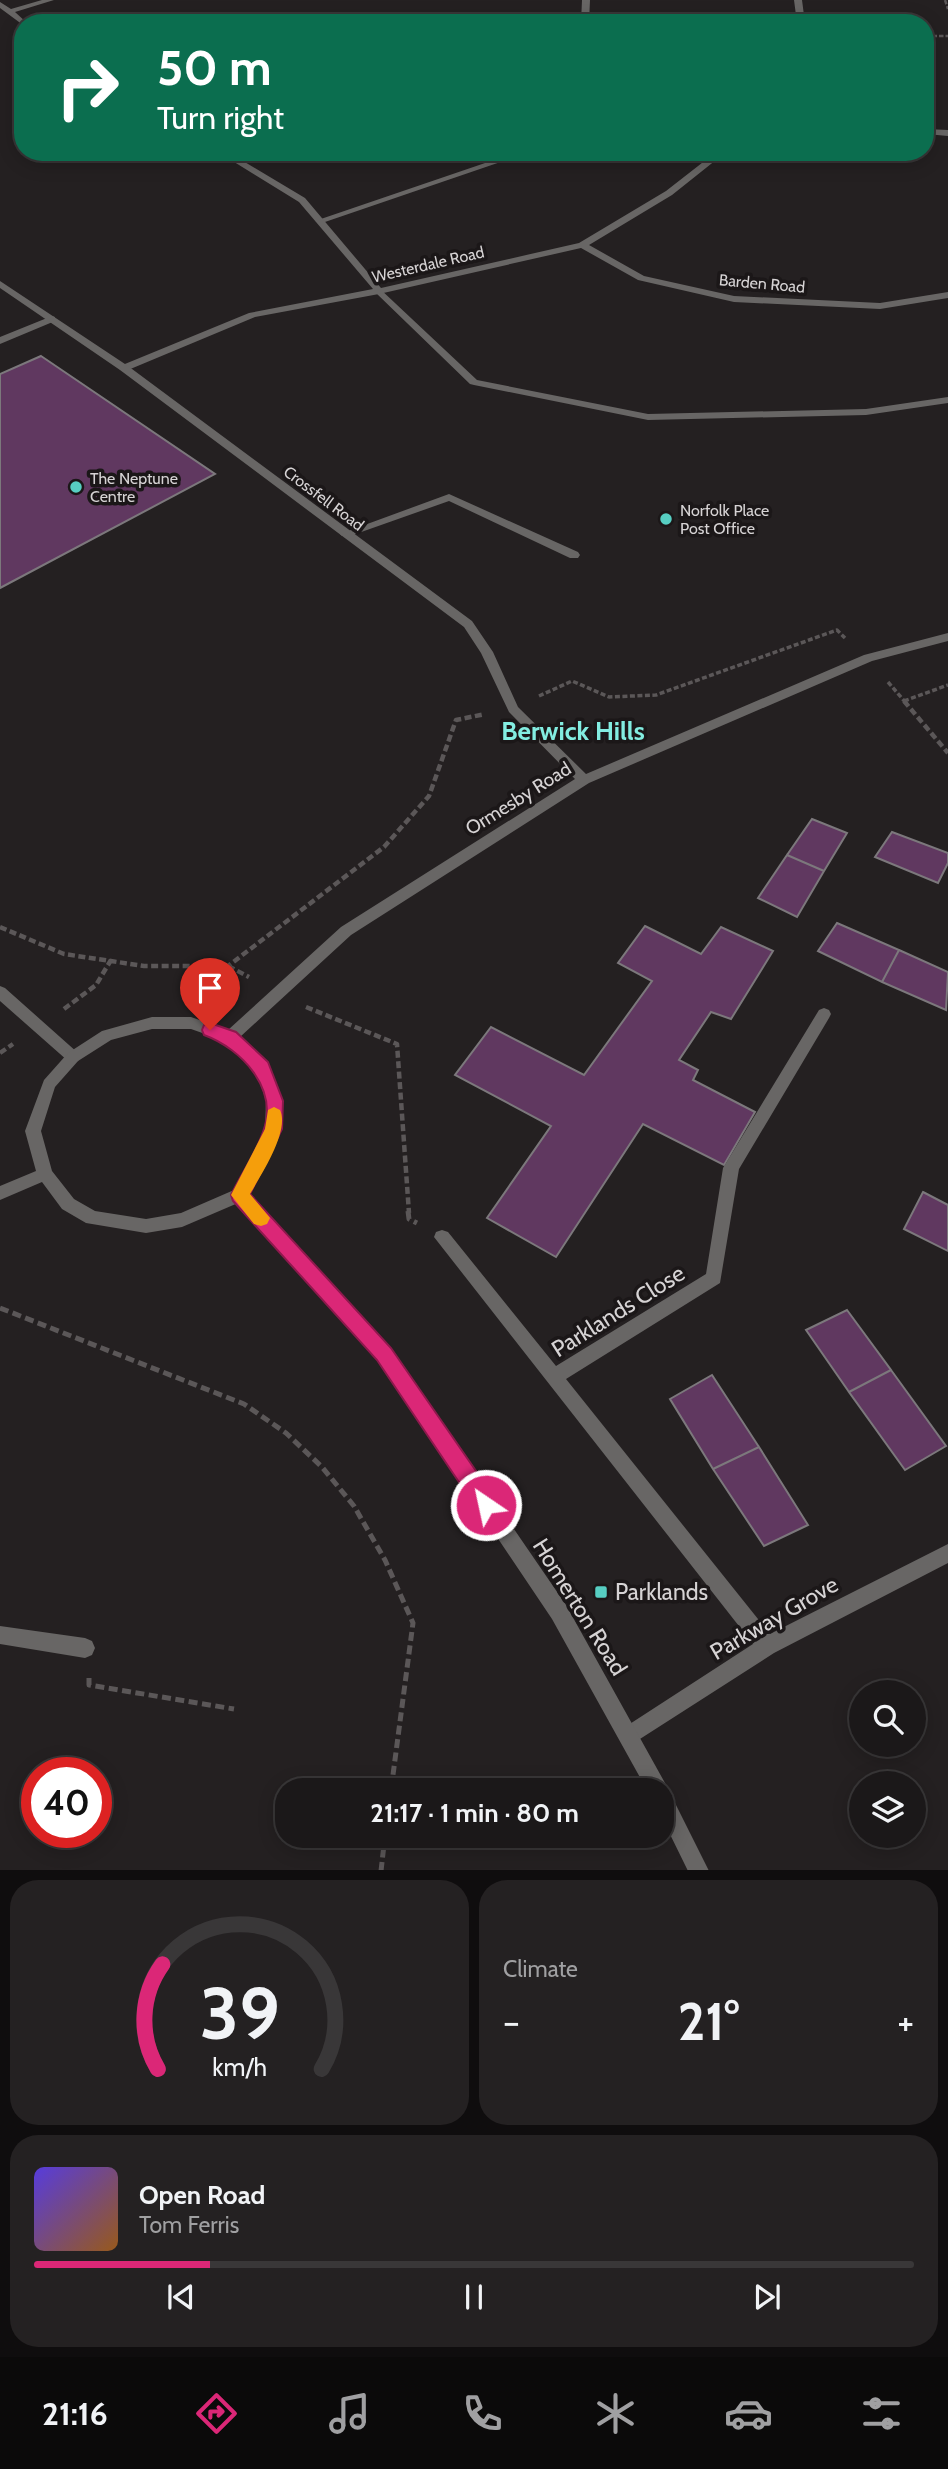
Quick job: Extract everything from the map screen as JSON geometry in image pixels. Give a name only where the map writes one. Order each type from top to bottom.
[{"type":"street","points":[[8,12],[50,0]]},
{"type":"street","points":[[0,4],[14,16]]},
{"type":"street","points":[[237,161],[302,200],[379,291],[474,382],[648,417],[866,412],[948,400]]},
{"type":"street","points":[[319,220],[499,161]]},
{"type":"street","name":"Westerdale Road","points":[[124,368],[252,315],[379,291],[582,245],[668,193],[710,161]]},
{"type":"street","name":"Barden Road","points":[[582,245],[641,278],[734,299],[880,306],[948,295]]},
{"type":"street","name":"Crossfell Road","points":[[0,284],[124,368],[468,624],[487,652],[513,709],[584,780]]},
{"type":"street","points":[[0,341],[52,319]]},
{"type":"street","points":[[346,534],[449,497],[574,555]]},
{"type":"street","name":"Ormesby Road","points":[[230,1037],[346,932],[584,780],[868,658],[948,637]]},
{"type":"street","points":[[0,992],[42,1026],[73,1057]]},
{"type":"street","name":"Parklands Close","points":[[767,1646],[554,1377],[714,1278],[731,1168],[824,1014]]},
{"type":"street","points":[[152,1023],[191,1023],[230,1037],[262,1067],[274,1101],[274,1129],[240,1195],[182,1220],[146,1226],[92,1218],[68,1204],[45,1174],[33,1131],[49,1084],[73,1057],[107,1035],[152,1023]]},
{"type":"street","points":[[0,1193],[45,1174]]},
{"type":"street","name":"Homerton Road","points":[[240,1195],[384,1354],[559,1612],[651,1778]]},
{"type":"street","points":[[442,1237],[554,1377]]},
{"type":"street","name":"Parkway Grove","points":[[629,1736],[767,1646],[948,1553]]},
{"type":"street","points":[[0,1636],[85,1647]]},
{"type":"street","points":[[674,1822],[698,1870]]},
{"type":"path","points":[[945,0],[948,9]]},
{"type":"path","points":[[228,966],[384,846],[429,796],[456,720],[513,709],[572,681],[610,697],[656,695],[837,630],[868,658],[948,754]]},
{"type":"path","points":[[904,701],[948,685]]},
{"type":"path","points":[[0,927],[64,954],[144,966],[228,966],[278,994],[341,1023],[397,1044],[409,1219],[442,1237]]},
{"type":"path","points":[[0,1308],[244,1404],[286,1433],[322,1467],[354,1506],[385,1560],[413,1623],[393,1778]]},
{"type":"path","points":[[85,1647],[89,1685],[234,1709]]},
{"type":"path","points":[[381,1870],[384,1848]]},
{"type":"building","points":[[41,356],[215,474],[0,588],[0,374]]},
{"type":"building","points":[[812,819],[847,833],[824,871],[787,855]]},
{"type":"building","points":[[892,832],[948,853],[948,863],[938,883],[875,857]]},
{"type":"building","points":[[787,855],[824,871],[797,917],[758,898]]},
{"type":"building","points":[[837,923],[899,950],[882,982],[818,951]]},
{"type":"building","points":[[645,926],[701,954],[721,927],[773,951],[731,1019],[711,1012],[679,1060],[698,1070],[693,1080],[755,1112],[724,1165],[643,1124],[556,1257],[487,1218],[551,1126],[455,1075],[491,1027],[584,1075],[652,981],[618,963]]},
{"type":"building","points":[[899,950],[948,972],[946,1010],[882,982]]},
{"type":"building","points":[[923,1192],[948,1205],[948,1251],[904,1229]]},
{"type":"building","points":[[847,1310],[891,1370],[849,1392],[806,1330]]},
{"type":"building","points":[[891,1370],[946,1446],[905,1470],[849,1392]]},
{"type":"building","points":[[712,1375],[759,1447],[713,1469],[670,1399]]},
{"type":"building","points":[[759,1447],[808,1525],[764,1546],[713,1469]]},
{"type":"slow traffic","points":[[261,1218],[240,1195],[274,1129],[274,1115]]},
{"type":"place","name":"The Neptune Centre","points":[[76,487]]},
{"type":"place","name":"Norfolk Place Post Office","points":[[666,519]]},
{"type":"place","name":"Parklands","points":[[601,1592]]},
{"type":"district","name":"Berwick Hills","points":[[573,731]]},
{"type":"route","points":[[210,1030],[230,1037],[262,1067],[274,1101],[274,1129],[240,1195],[384,1354],[486,1505]]}]
